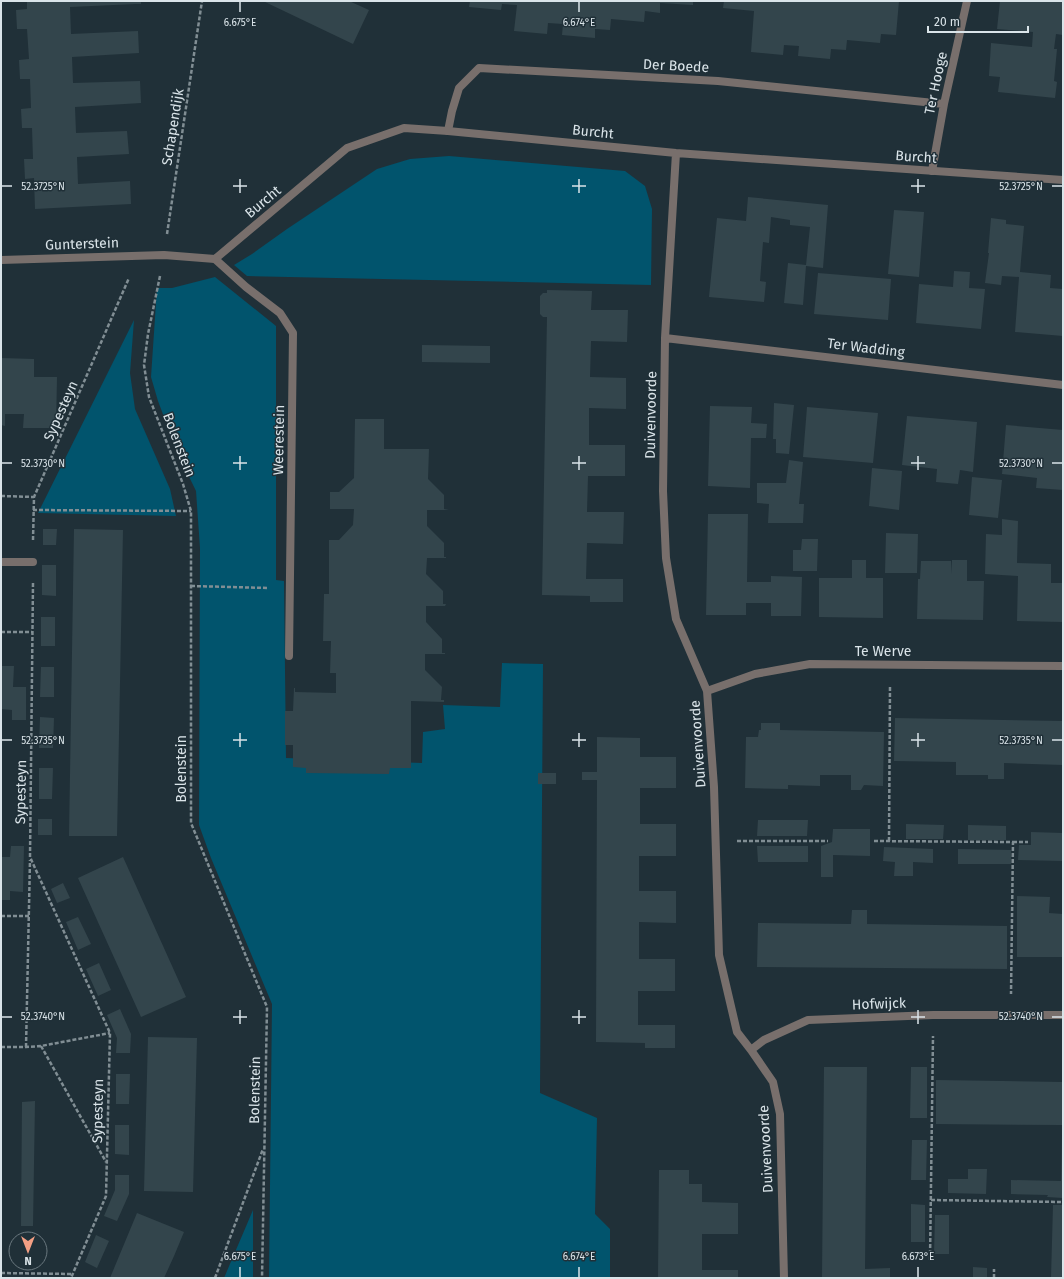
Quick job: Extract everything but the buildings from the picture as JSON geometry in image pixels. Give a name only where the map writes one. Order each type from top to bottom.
[{"type":"street","name":"Ter Hooge","points":[[932,171],[944,104],[967,1]]},
{"type":"street","name":"Der Boede","points":[[448,131],[459,88],[479,68],[718,81],[944,104]]},
{"type":"street","name":"Burcht","points":[[215,259],[347,148],[404,128],[676,153],[1063,180]]},
{"type":"street","name":"Duivenvoorde","points":[[676,153],[665,338],[663,491],[666,558],[676,619],[707,691],[714,787],[719,955],[737,1032],[773,1082],[780,1114],[784,1278]]},
{"type":"street","name":"Gunterstein","points":[[1,260],[164,255]]},
{"type":"street","points":[[164,255],[215,259]]},
{"type":"street","name":"Weerestein","points":[[215,259],[246,287],[280,313],[293,333],[288,656]]},
{"type":"street","name":"Ter Wadding","points":[[665,338],[1063,385]]},
{"type":"street","points":[[1,562],[33,562]]},
{"type":"street","name":"Te Werve","points":[[707,691],[755,674],[810,664],[1063,666]]},
{"type":"street","name":"Hofwijck","points":[[751,1050],[764,1040],[808,1020],[933,1015],[1063,1015]]},
{"type":"path","name":"Schapendijk","points":[[164,255],[202,1]]},
{"type":"path","name":"Bolenstein","points":[[164,255],[148,334],[144,365],[149,397],[183,484],[191,511],[191,823],[267,1007],[262,1278]]},
{"type":"path","name":"Sypesteyn","points":[[71,1278],[106,1196],[110,1033],[30,857],[33,510],[34,497],[139,256]]},
{"type":"path","points":[[1,496],[34,497]]},
{"type":"path","points":[[33,510],[191,511]]},
{"type":"path","points":[[191,586],[290,588]]},
{"type":"path","points":[[1,632],[32,632]]},
{"type":"path","points":[[889,841],[890,664]]},
{"type":"path","points":[[716,841],[828,841]]},
{"type":"path","points":[[874,841],[1028,842]]},
{"type":"path","points":[[1011,1015],[1013,842]]},
{"type":"path","points":[[26,1047],[30,857]]},
{"type":"path","points":[[1,916],[29,916]]},
{"type":"path","points":[[930,1260],[933,1015]]},
{"type":"path","points":[[1,1047],[41,1046],[110,1033]]},
{"type":"path","points":[[41,1046],[106,1164]]},
{"type":"path","points":[[215,1278],[264,1148]]},
{"type":"path","points":[[931,1200],[1063,1202]]},
{"type":"path","points":[[994,1269],[994,1278]]},
{"type":"path","points":[[1,1273],[73,1274]]},
{"type":"shaded area","points":[[449,156],[625,171],[645,186],[652,209],[651,285],[247,276],[234,265],[377,169],[410,159]]},
{"type":"shaded area","points":[[215,277],[276,326],[276,580],[284,581],[286,758],[422,763],[423,732],[445,729],[443,705],[500,707],[502,663],[543,664],[540,1093],[597,1118],[595,1214],[610,1229],[610,1278],[269,1278],[272,1004],[211,858],[199,825],[200,548],[196,491],[178,454],[158,401],[151,377],[157,288],[172,288]]},
{"type":"shaded area","points":[[134,320],[130,373],[135,409],[170,489],[176,516],[38,513]]},
{"type":"shaded area","points":[[253,1210],[253,1278],[224,1278]]}]
